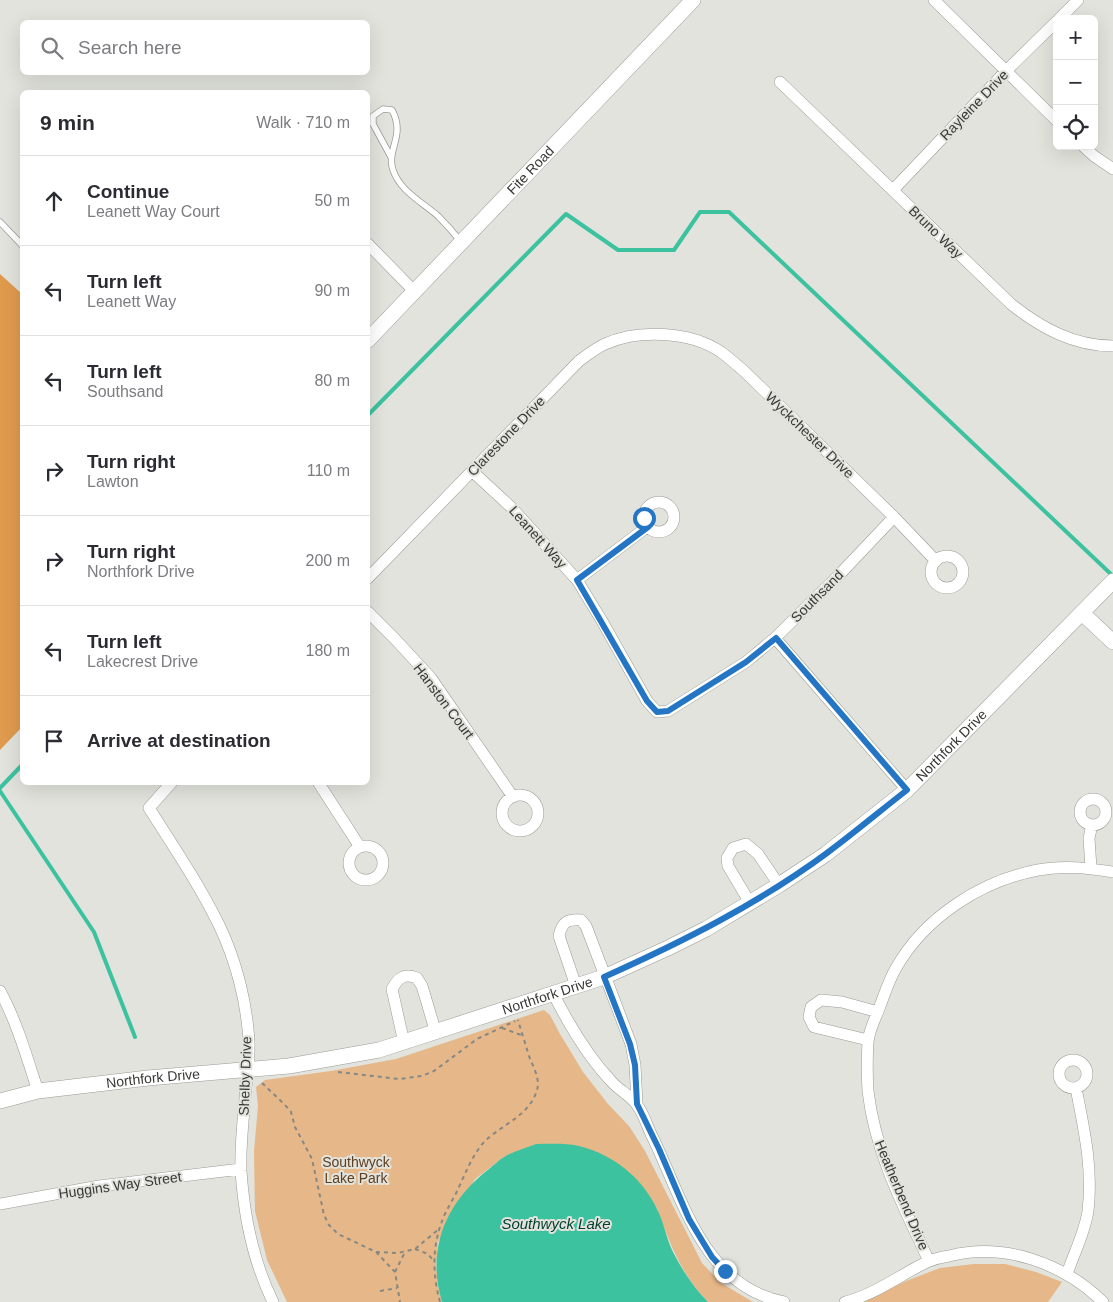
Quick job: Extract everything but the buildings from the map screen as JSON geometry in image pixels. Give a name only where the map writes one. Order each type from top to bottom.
[{"type":"street","name":"Fite Road","points":[[370,338],[693,0]]},
{"type":"street","points":[[934,0],[1053,116]]},
{"type":"street","name":"Rayleine Drive","points":[[1063,15],[1078,0]]},
{"type":"street","name":"Rayleine Drive","points":[[893,190],[1006,71],[1053,25]]},
{"type":"street","name":"Bruno Way","points":[[780,82],[1011,304],[1031,320],[1049,331],[1077,340],[1113,346]]},
{"type":"street","points":[[1087,150],[1113,169]]},
{"type":"street","points":[[370,246],[414,291]]},
{"type":"street","name":"Clarestone Drive","points":[[370,576],[579,361],[604,344],[628,337],[667,334]]},
{"type":"street","name":"Wyckchester Drive","points":[[667,334],[695,340],[720,351],[732,361],[894,516],[936,560]]},
{"type":"street","name":"Leanett Way","points":[[472,471],[512,508],[577,580],[647,701],[657,712]]},
{"type":"street","name":"Southsand","points":[[657,712],[668,711],[746,662],[776,638],[894,516]]},
{"type":"street","points":[[577,580],[648,527]]},
{"type":"street","name":"Northfork Drive","points":[[0,1101],[38,1091],[148,1078],[307,1063],[379,1050],[604,977],[668,948],[750,903],[826,854],[907,790],[1113,581]]},
{"type":"street","points":[[1082,613],[1113,642]]},
{"type":"street","name":"Hanston Court","points":[[370,614],[430,678],[513,797]]},
{"type":"street","points":[[776,638],[907,790]]},
{"type":"street","name":"Shelby Drive","points":[[169,785],[149,808],[202,893],[219,926],[230,954],[246,1017],[249,1044],[241,1169],[246,1216],[252,1246],[263,1282],[273,1302]]},
{"type":"street","points":[[320,785],[360,847]]},
{"type":"street","points":[[1091,868],[1089,838],[1092,825]]},
{"type":"street","points":[[750,903],[728,866],[727,858],[733,848],[746,844],[758,854],[779,885]]},
{"type":"street","name":"Heatherbend Drive","points":[[929,1261],[880,1150],[868,1091],[868,1040],[889,983],[906,952],[919,937],[959,902],[993,884],[1038,870],[1059,867],[1091,868],[1113,872]]},
{"type":"street","points":[[576,986],[559,936],[561,927],[566,921],[581,920],[586,926],[630,1044],[635,1065],[637,1104]]},
{"type":"street","points":[[404,1043],[392,989],[399,979],[405,976],[417,978],[422,986],[436,1033]]},
{"type":"street","points":[[0,991],[9,1010],[38,1091]]},
{"type":"street","points":[[553,993],[589,1055],[613,1083],[637,1104],[659,1149],[689,1219],[712,1257],[740,1283],[755,1292],[784,1302]]},
{"type":"street","points":[[868,1040],[814,1027],[809,1017],[811,1007],[821,1000],[842,1002],[878,1012]]},
{"type":"street","points":[[1067,1274],[1088,1212],[1089,1154],[1076,1088]]},
{"type":"street","name":"Huggins Way Street","points":[[0,1204],[99,1186],[241,1169]]},
{"type":"street","points":[[845,1302],[872,1292],[929,1261],[961,1252],[998,1251],[1038,1261],[1067,1274],[1103,1302]]},
{"type":"lane","points":[[391,157],[373,124],[373,116],[383,109],[392,110],[395,116],[398,133],[391,157],[392,169],[403,188],[439,217],[461,242]]},
{"type":"lane","points":[[0,222],[20,243]]},
{"type":"path","points":[[332,1072],[399,1079],[422,1076],[434,1071],[477,1039],[518,1020],[537,1075],[536,1093],[526,1109],[517,1118],[493,1134],[472,1157],[439,1229],[433,1260],[436,1288],[440,1302]]},
{"type":"path","points":[[502,1028],[523,1035]]},
{"type":"path","points":[[246,1070],[291,1112],[295,1127],[308,1148],[312,1159],[324,1215],[329,1225],[338,1234],[376,1252],[395,1272],[400,1302]]},
{"type":"path","points":[[262,1083],[272,1082]]},
{"type":"path","points":[[376,1252],[398,1253],[415,1249],[439,1229]]},
{"type":"path","points":[[415,1249],[428,1254],[433,1260]]},
{"type":"path","points":[[395,1272],[406,1251]]},
{"type":"path","points":[[380,1291],[398,1288]]},
{"type":"green space","name":"Southwyck Lake Park","points":[[544,1010],[550,1015],[583,1072],[608,1104],[629,1126],[645,1151],[702,1263],[721,1283],[753,1302],[708,1302],[691,1281],[677,1258],[657,1208],[537,1144],[504,1157],[475,1179],[438,1242],[436,1264],[438,1287],[442,1302],[287,1302],[267,1260],[255,1211],[254,1151],[258,1106],[256,1087],[265,1080],[331,1071],[396,1059]]},
{"type":"green space","points":[[974,1264],[1005,1264],[1036,1272],[1062,1282],[1048,1302],[862,1302],[906,1281],[940,1268]]},
{"type":"shaded area","points":[[0,274],[20,292],[20,729],[0,750]]},
{"type":"water","name":"Southwyck Lake","points":[[536,1144],[569,1144],[579,1146],[603,1155],[625,1168],[651,1197],[680,1265],[693,1285],[708,1302],[442,1302],[437,1264],[443,1228],[451,1212],[461,1196],[498,1161],[512,1153]]},
{"type":"waterway","points":[[370,413],[566,214],[618,250],[674,250],[700,212],[729,212],[1113,576]]},
{"type":"waterway","points":[[0,788],[20,767]]},
{"type":"waterway","points":[[0,791],[94,932],[135,1037]]},
{"type":"route","points":[[644,518],[648,527],[577,580],[647,701],[657,712],[668,711],[746,662],[776,638],[907,790],[826,854],[750,903],[668,948],[604,977],[630,1044],[635,1065],[637,1104],[659,1149],[689,1219],[712,1257],[725,1271]]}]
